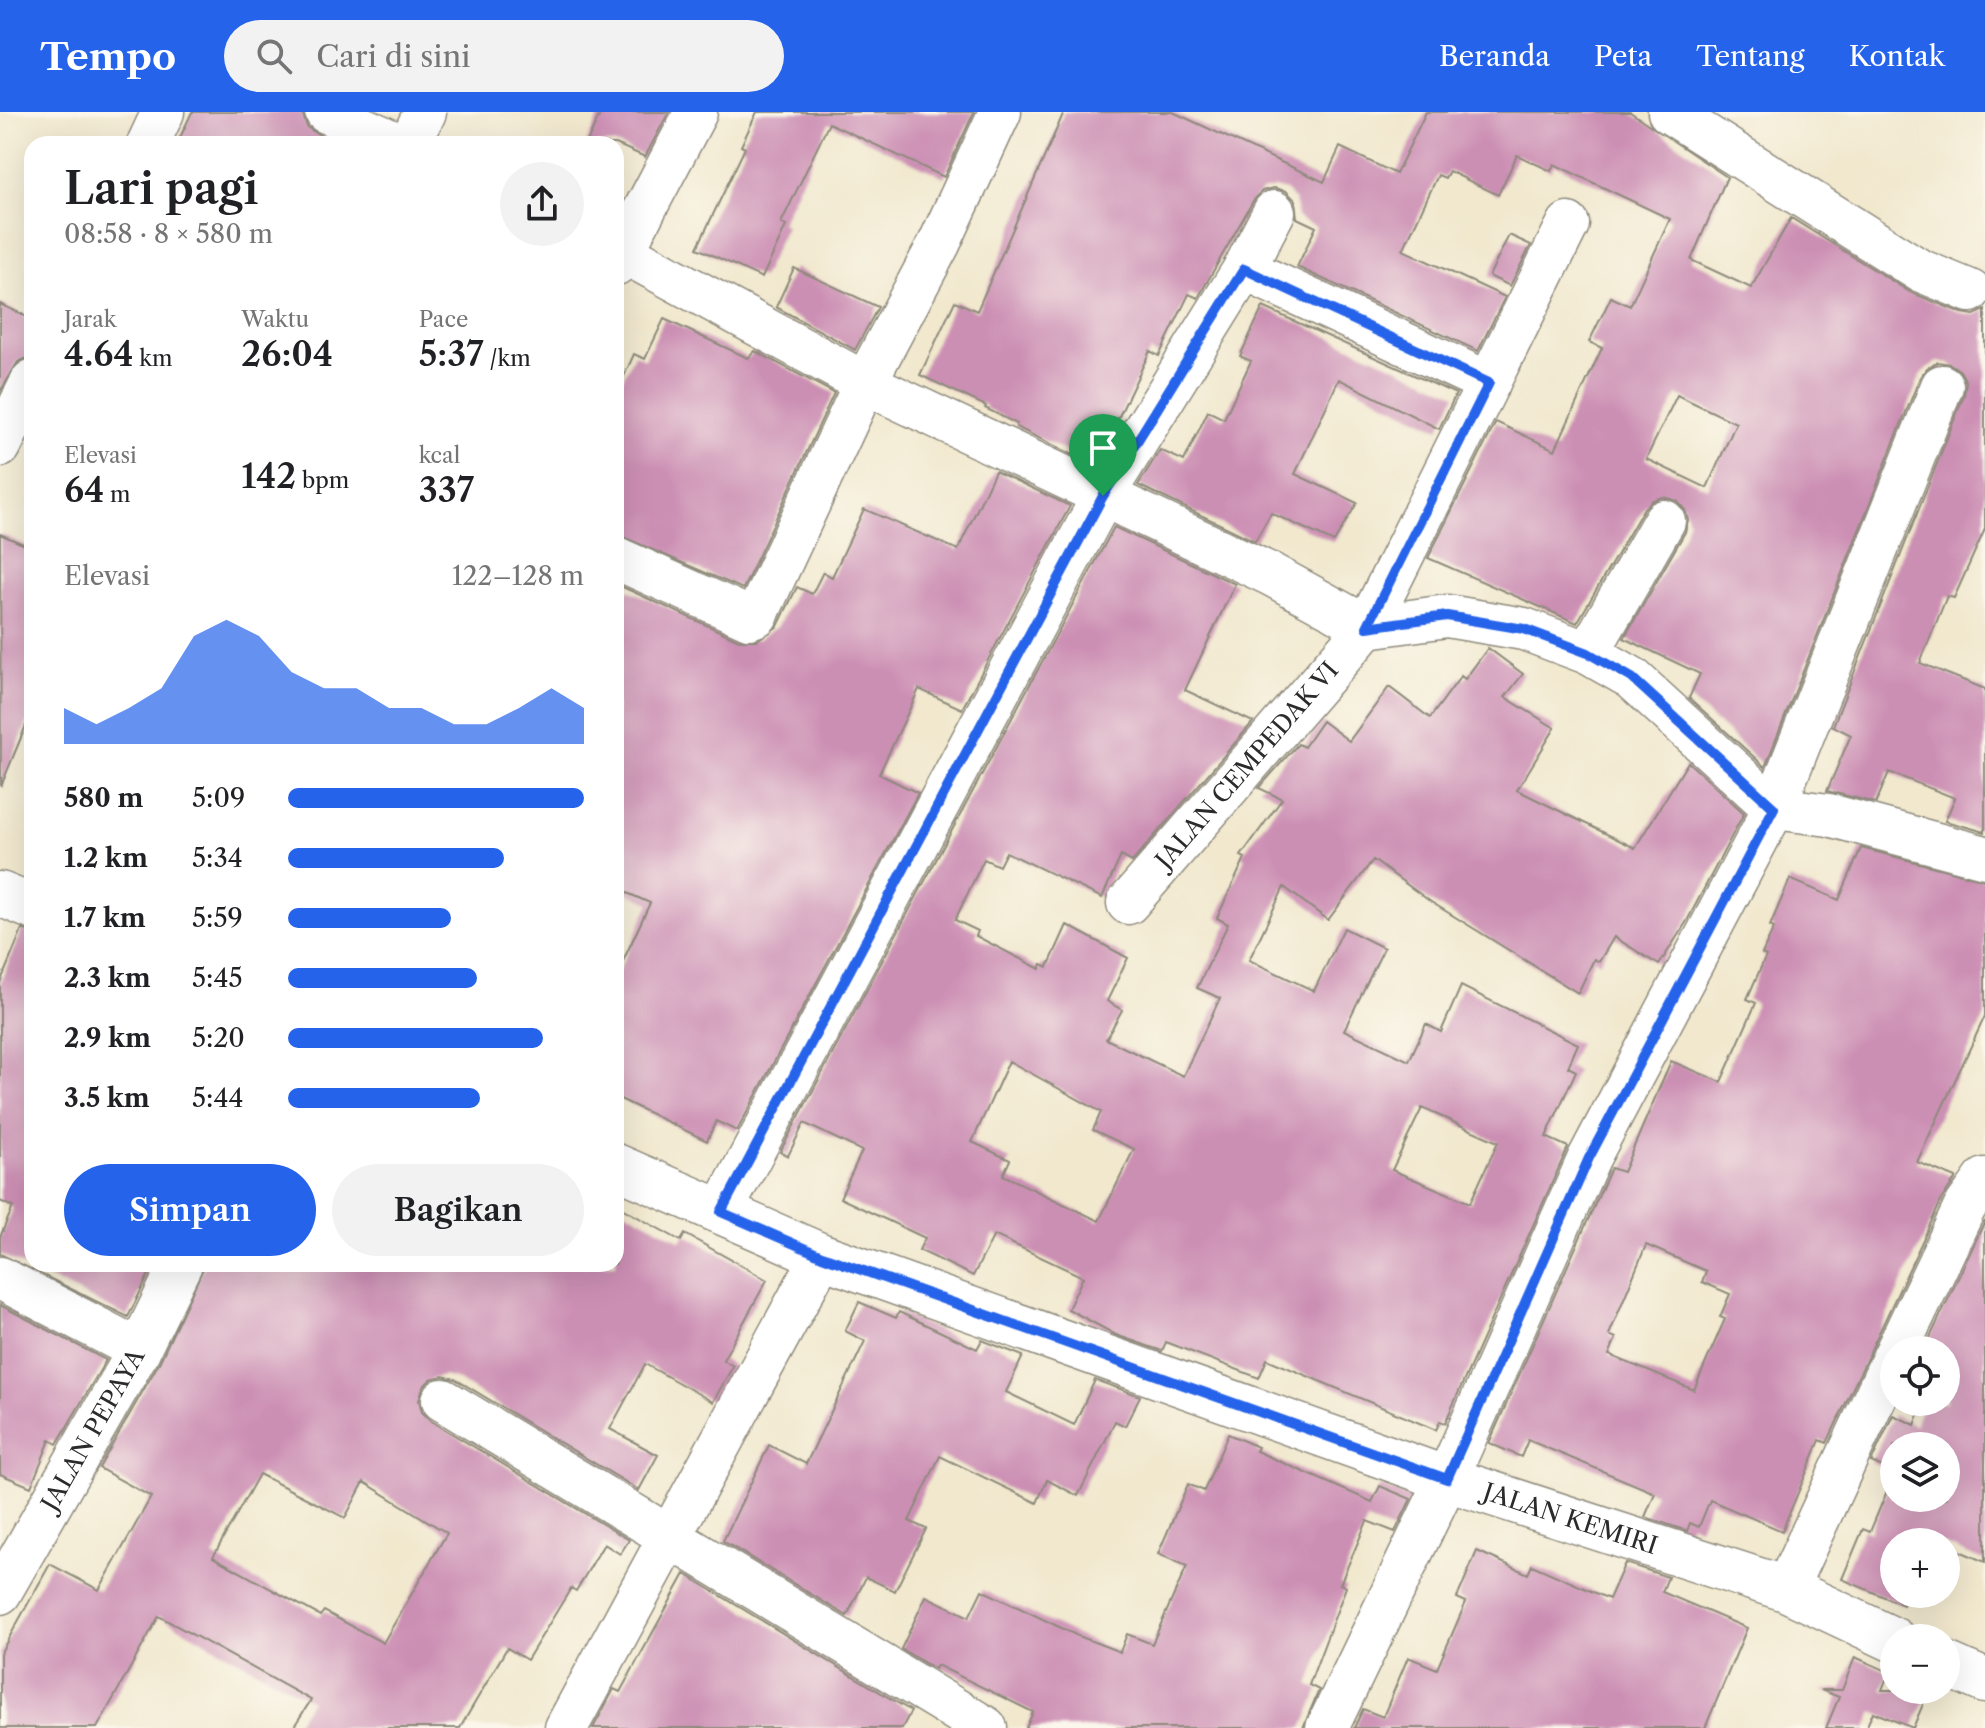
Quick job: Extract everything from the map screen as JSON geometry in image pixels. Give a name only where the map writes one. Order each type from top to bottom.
[{"type":"street","points":[[152,136],[163,112]]},
{"type":"street","points":[[326,112],[380,136]]},
{"type":"street","points":[[414,136],[425,112]]},
{"type":"street","points":[[624,243],[696,112]]},
{"type":"street","points":[[624,562],[749,618],[757,615],[865,383],[939,244],[1000,112]]},
{"type":"street","points":[[1669,112],[1919,270],[1970,291]]},
{"type":"street","points":[[721,1212],[1103,496],[1244,269],[1274,212]]},
{"type":"street","name":"JALAN CEMPEDAK VI","points":[[1128,903],[1367,627],[1568,224]]},
{"type":"street","points":[[624,257],[865,383],[1272,575],[1367,627],[1447,616],[1524,629],[1588,653],[1632,678],[1774,808],[1829,815],[1985,857]]},
{"type":"street","points":[[1244,269],[1489,383]]},
{"type":"street","points":[[1327,1728],[1447,1479],[1589,1158],[1774,808],[1942,386]]},
{"type":"street","points":[[0,446],[24,397]]},
{"type":"street","points":[[1588,653],[1664,521]]},
{"type":"street","points":[[0,894],[24,904]]},
{"type":"street","name":"JALAN KEMIRI","points":[[624,1170],[822,1256],[1447,1479],[1786,1589],[1880,1633]]},
{"type":"street","points":[[1904,1336],[1965,1207],[1985,1179]]},
{"type":"street","points":[[566,1728],[822,1256]]},
{"type":"street","name":"JALAN PEPAYA","points":[[0,1593],[139,1350],[177,1272]]},
{"type":"street","points":[[0,1278],[139,1350]]},
{"type":"street","points":[[1786,1589],[1880,1386]]},
{"type":"street","points":[[443,1400],[986,1728]]},
{"type":"street","points":[[1960,1670],[1985,1681]]},
{"type":"building","points":[[192,112],[302,112],[307,127],[321,136],[181,136]]},
{"type":"building","points":[[601,112],[669,112],[645,157],[624,148],[624,136],[590,136]]},
{"type":"building","points":[[757,112],[974,112],[944,177],[829,123],[781,223],[786,226],[762,278],[697,248],[745,148],[741,146]]},
{"type":"building","points":[[1064,112],[1173,112],[1324,182],[1340,147],[1396,174],[1426,112],[1630,112],[1727,177],[1691,260],[1751,288],[1791,218],[1910,292],[1962,313],[1974,315],[1985,310],[1985,529],[1954,598],[1947,596],[1920,663],[1985,689],[1985,832],[1945,821],[1955,798],[1889,772],[1876,803],[1827,791],[1851,735],[1833,726],[1964,395],[1966,382],[1960,371],[1950,364],[1938,362],[1927,368],[1920,377],[1765,767],[1689,698],[1700,674],[1624,638],[1685,532],[1688,520],[1685,510],[1677,501],[1663,497],[1653,500],[1644,508],[1577,623],[1428,558],[1496,422],[1555,450],[1602,348],[1589,342],[1611,297],[1630,306],[1670,219],[1554,164],[1551,171],[1517,155],[1498,195],[1449,171],[1445,178],[1438,175],[1403,250],[1505,297],[1478,351],[1297,267],[1316,227],[1297,218],[1295,200],[1286,191],[1274,188],[1262,191],[1253,201],[1198,298],[1189,294],[1159,356],[1150,351],[1113,429],[1116,430],[1094,465],[1016,427],[1017,424],[986,406],[920,375],[955,301],[977,311]],"holes":[[[1677,395],[1736,423],[1707,488],[1646,459]]]},
{"type":"building","points":[[1509,235],[1531,245],[1510,286],[1489,276]]},
{"type":"building","points":[[794,268],[878,307],[855,350],[776,307]]},
{"type":"building","points":[[0,304],[24,315],[24,359],[18,362],[0,392]]},
{"type":"building","points":[[1263,307],[1456,394],[1439,429],[1339,379],[1295,474],[1357,503],[1334,542],[1271,513],[1255,541],[1138,485],[1160,450],[1184,461],[1208,411],[1224,419],[1251,361],[1240,356]]},
{"type":"building","points":[[664,319],[748,358],[755,351],[834,393],[743,589],[624,537],[624,376],[634,354],[645,359]]},
{"type":"building","points":[[995,471],[1070,506],[962,709],[919,689],[879,774],[918,793],[737,1131],[716,1121],[707,1141],[624,1101],[624,959],[650,903],[624,892],[624,588],[739,640],[757,640],[778,626],[797,587],[812,594],[823,572],[832,577],[864,509],[958,550]]},
{"type":"building","points":[[1114,527],[1235,584],[1185,690],[1253,722],[1132,862],[1121,856],[1102,898],[1006,852],[999,866],[984,859],[955,920],[978,931],[976,936],[1040,969],[1042,964],[1048,967],[1067,925],[1128,958],[1107,1001],[1122,1010],[1106,1039],[1183,1076],[1220,998],[1197,988],[1228,924],[1217,918],[1245,858],[1241,856],[1282,799],[1259,788],[1298,744],[1304,747],[1322,721],[1349,741],[1389,687],[1430,718],[1461,676],[1465,679],[1488,648],[1523,674],[1505,697],[1555,728],[1517,790],[1635,848],[1688,762],[1744,813],[1687,921],[1659,965],[1614,937],[1599,962],[1594,959],[1578,993],[1431,902],[1373,860],[1328,920],[1284,887],[1249,960],[1314,991],[1344,928],[1384,948],[1344,1030],[1409,1061],[1426,1024],[1441,1032],[1461,986],[1578,1044],[1568,1067],[1576,1071],[1546,1137],[1568,1147],[1445,1423],[1440,1421],[1436,1430],[1267,1359],[1259,1378],[1166,1342],[1162,1351],[1116,1335],[1068,1309],[1083,1277],[994,1235],[973,1276],[919,1250],[925,1238],[840,1198],[862,1151],[804,1123],[788,1156],[780,1152]],"holes":[[[1009,1061],[1101,1112],[1093,1130],[1134,1149],[1099,1221],[1003,1175],[1010,1160],[972,1142]],[[1422,1108],[1498,1142],[1470,1203],[1392,1170]]]},
{"type":"building","points":[[0,534],[24,544],[24,730],[1,786]]},
{"type":"building","points":[[1861,848],[1985,880],[1985,1016],[1917,1162],[1956,1178],[1943,1197],[1827,1443],[1820,1440],[1782,1531],[1710,1500],[1699,1527],[1690,1523],[1687,1531],[1645,1517],[1655,1493],[1528,1440],[1521,1457],[1489,1443],[1611,1168],[1623,1172],[1671,1061],[1721,1082],[1756,1003],[1747,999],[1766,956],[1762,954],[1774,928],[1770,926],[1790,879],[1839,900]],"holes":[[[1646,1245],[1706,1271],[1702,1282],[1730,1294],[1720,1317],[1725,1319],[1694,1390],[1609,1355],[1616,1338],[1609,1335]]]},
{"type":"building","points":[[24,930],[24,1266],[0,1254],[0,1237],[13,1207],[0,1201],[0,983]]},
{"type":"building","points":[[624,1209],[681,1241],[685,1234],[767,1280],[723,1360],[733,1366],[713,1402],[645,1364],[610,1429],[658,1455],[639,1490],[455,1379],[443,1376],[431,1379],[423,1387],[419,1400],[422,1412],[431,1421],[629,1540],[620,1554],[604,1544],[576,1591],[571,1588],[527,1660],[507,1648],[460,1728],[293,1728],[311,1700],[159,1616],[97,1728],[0,1728],[0,1654],[50,1564],[99,1590],[151,1497],[99,1468],[160,1361],[201,1272],[624,1272]],"holes":[[[259,1474],[345,1518],[364,1482],[447,1533],[383,1643],[324,1611],[320,1616],[213,1557]]]},
{"type":"building","points":[[1985,1221],[1985,1562],[1960,1551],[1960,1528],[1880,1528],[1880,1595],[1842,1579],[1863,1529],[1870,1532],[1880,1508],[1880,1512],[1960,1512],[1960,1432],[1885,1432],[1893,1416],[1915,1425],[1919,1416],[1960,1416],[1960,1336],[1931,1336]]},
{"type":"building","points":[[37,1272],[150,1272],[128,1317]]},
{"type":"building","points":[[859,1302],[896,1318],[899,1312],[977,1349],[982,1340],[1023,1356],[1006,1392],[1074,1425],[1095,1380],[1140,1396],[1125,1426],[1115,1421],[1078,1496],[1047,1480],[1037,1503],[940,1456],[909,1521],[926,1529],[895,1591],[866,1577],[847,1616],[723,1541],[769,1445],[806,1464],[865,1341],[845,1331]]},
{"type":"building","points":[[0,1305],[106,1360],[57,1444],[50,1440],[31,1487],[0,1474]]},
{"type":"building","points":[[1228,1434],[1258,1447],[1256,1451],[1372,1502],[1380,1486],[1411,1499],[1395,1532],[1367,1521],[1340,1584],[1346,1587],[1309,1685],[1319,1690],[1303,1728],[1026,1728],[1033,1712],[937,1665],[935,1669],[901,1649],[926,1596],[969,1617],[982,1590],[1076,1635],[1120,1652],[1127,1634],[1152,1644],[1187,1566],[1158,1554],[1188,1484],[1204,1491]]},
{"type":"building","points":[[1880,1443],[1880,1466],[1871,1462]]},
{"type":"building","points":[[1477,1551],[1528,1574],[1532,1565],[1609,1599],[1625,1563],[1668,1577],[1662,1592],[1747,1628],[1705,1728],[1354,1728],[1363,1709],[1383,1717],[1408,1657],[1437,1669],[1466,1602],[1457,1598]]},
{"type":"building","points":[[685,1574],[911,1711],[902,1728],[593,1728],[614,1689],[620,1692]]},
{"type":"building","points":[[1855,1657],[1880,1668],[1880,1704],[1923,1704],[1913,1728],[1873,1712],[1866,1728],[1826,1728],[1839,1697],[1821,1690],[1842,1690]]},
{"type":"route","points":[[1244,269],[1489,383],[1367,627],[1447,616],[1524,629],[1588,653],[1632,678],[1774,808],[1589,1158],[1447,1479],[822,1256],[721,1212],[1103,496],[1244,269]]}]
